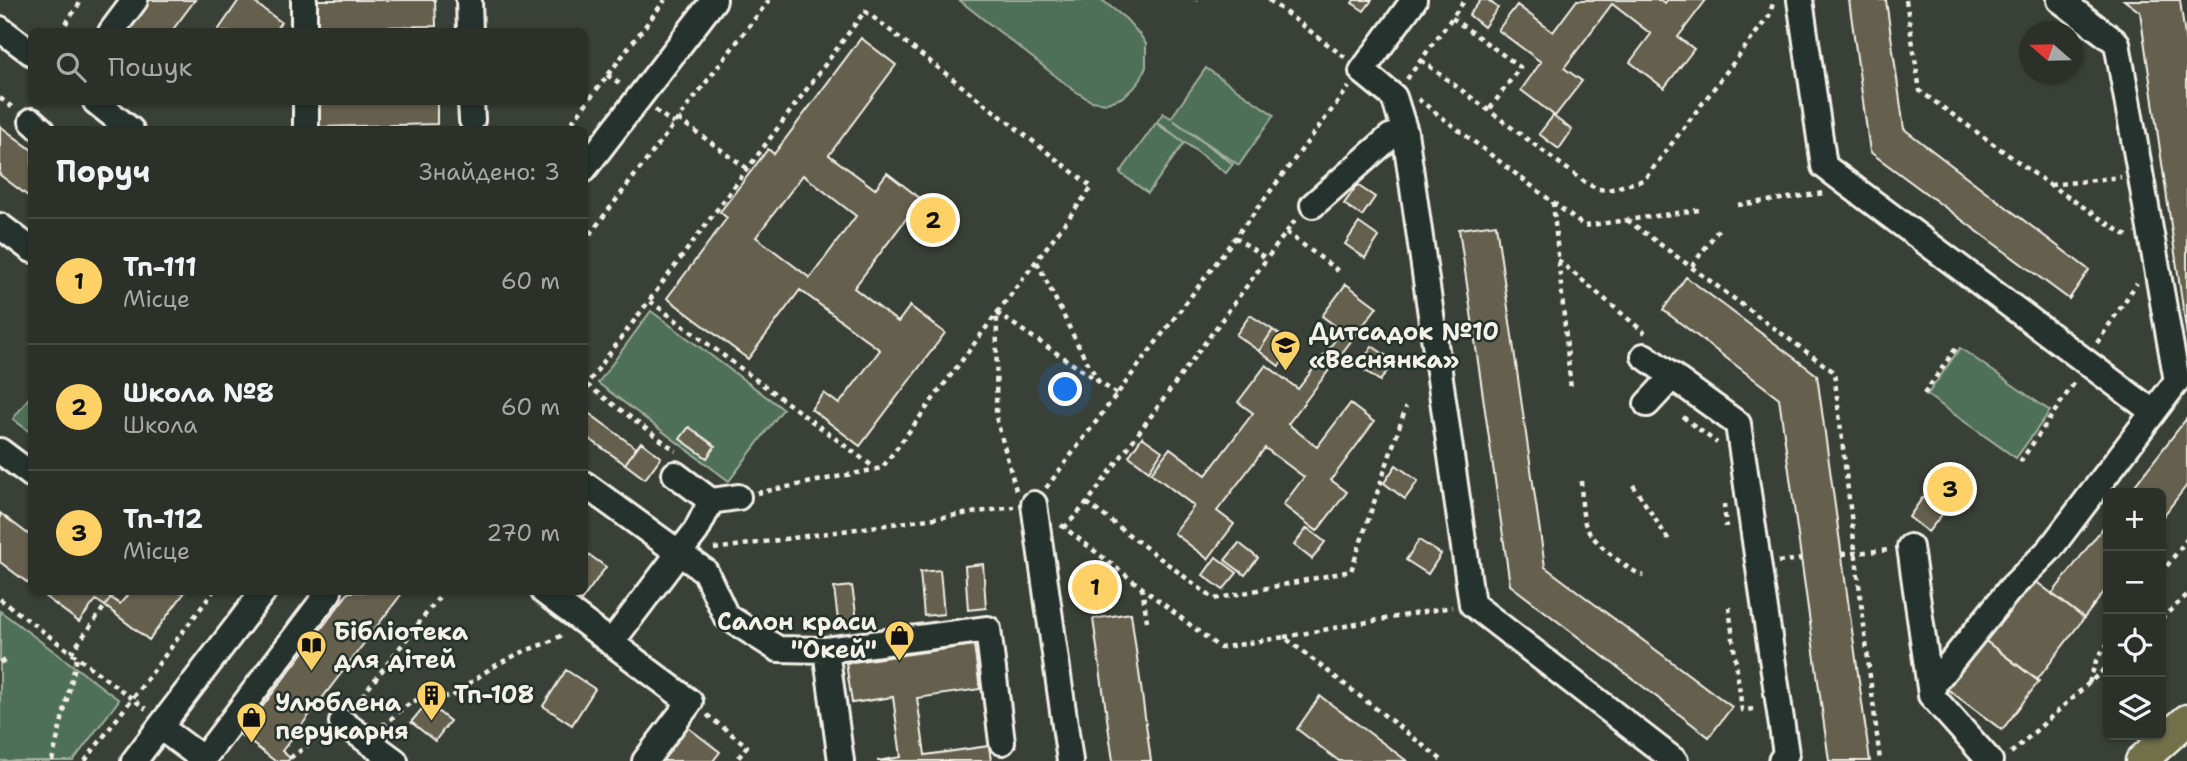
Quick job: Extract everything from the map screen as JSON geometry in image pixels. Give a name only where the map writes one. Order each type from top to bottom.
[{"type":"main road","points":[[2141,761],[2187,720]]},
{"type":"street","points":[[114,28],[135,0]]},
{"type":"street","points":[[304,0],[304,28]]},
{"type":"street","points":[[470,0],[470,28]]},
{"type":"street","points":[[588,164],[714,0]]},
{"type":"street","points":[[1414,0],[1362,71],[1398,91],[1472,604],[1675,761]]},
{"type":"street","points":[[1800,0],[1824,166],[2153,412]]},
{"type":"street","points":[[1930,695],[1935,682],[2010,589],[2050,549],[2177,381],[2117,43],[2060,0]]},
{"type":"street","points":[[0,29],[28,49]]},
{"type":"street","points":[[100,105],[126,126]]},
{"type":"street","points":[[306,105],[306,126]]},
{"type":"street","points":[[1313,205],[1390,136],[1405,132]]},
{"type":"street","points":[[0,226],[28,247]]},
{"type":"street","points":[[1644,356],[1738,424],[1786,754],[1781,761]]},
{"type":"street","points":[[1647,404],[1673,376]]},
{"type":"street","points":[[0,451],[28,472]]},
{"type":"street","points":[[679,465],[711,501]]},
{"type":"street","points":[[588,487],[705,571],[726,616],[778,649],[826,650],[988,629],[1002,742]]},
{"type":"street","points":[[711,501],[737,496]]},
{"type":"street","points":[[617,656],[696,531],[711,501]]},
{"type":"street","points":[[1034,504],[1070,761]]},
{"type":"street","points":[[1910,547],[1930,695],[1990,761]]},
{"type":"street","points":[[134,761],[261,595]]},
{"type":"street","points":[[161,725],[203,758],[209,758],[327,595]]},
{"type":"street","points":[[548,595],[588,625],[617,656],[690,702],[645,761]]},
{"type":"street","points":[[826,650],[841,761]]},
{"type":"street","points":[[342,722],[396,761]]},
{"type":"path","points":[[63,28],[82,0]]},
{"type":"path","points":[[588,101],[665,0]]},
{"type":"path","points":[[588,237],[769,0]]},
{"type":"path","points":[[679,554],[1034,504],[1362,71],[1269,0]]},
{"type":"path","points":[[1465,0],[1398,91],[1584,226],[1699,210]]},
{"type":"path","points":[[1421,60],[1586,183],[1598,190],[1630,186],[1644,180],[1769,16],[1774,0]]},
{"type":"path","points":[[1906,0],[1920,91],[2050,185],[2156,255],[2020,462]]},
{"type":"path","points":[[588,383],[864,11],[1092,187],[882,468],[737,496]]},
{"type":"path","points":[[1452,18],[1520,67],[1489,110]]},
{"type":"path","points":[[569,126],[585,105]]},
{"type":"path","points":[[678,119],[748,169]]},
{"type":"path","points":[[2050,185],[2141,175]]},
{"type":"path","points":[[1738,205],[1808,195]]},
{"type":"path","points":[[1553,202],[1571,390]]},
{"type":"path","points":[[1065,528],[1087,503],[1298,215],[1313,205]]},
{"type":"path","points":[[1628,220],[1834,372],[1880,761]]},
{"type":"path","points":[[1692,265],[1721,226]]},
{"type":"path","points":[[1286,232],[1341,273]]},
{"type":"path","points":[[1235,237],[1267,259]]},
{"type":"path","points":[[1558,260],[1656,342],[1644,356]]},
{"type":"path","points":[[1037,262],[1100,383]]},
{"type":"path","points":[[650,300],[876,469]]},
{"type":"path","points":[[997,313],[1117,394]]},
{"type":"path","points":[[997,313],[996,416],[1016,493],[1034,504],[1220,648],[1472,604]]},
{"type":"path","points":[[1924,394],[1956,348]]},
{"type":"path","points":[[588,388],[679,465]]},
{"type":"path","points":[[1087,503],[1214,599],[1351,570],[1406,407]]},
{"type":"path","points":[[1683,417],[1717,442],[1718,454]]},
{"type":"path","points":[[1581,481],[1585,526],[1593,537],[1632,572],[1644,576]]},
{"type":"path","points":[[1633,485],[1670,542]]},
{"type":"path","points":[[1724,503],[1727,527]]},
{"type":"path","points":[[2166,567],[2187,539]]},
{"type":"path","points":[[1842,554],[1910,547]]},
{"type":"path","points":[[1142,587],[1147,621]]},
{"type":"path","points":[[85,761],[212,595]]},
{"type":"path","points":[[342,722],[441,595]]},
{"type":"path","points":[[2166,614],[2187,595]]},
{"type":"path","points":[[0,599],[132,699],[161,725]]},
{"type":"path","points":[[71,653],[105,607]]},
{"type":"path","points":[[1729,607],[1742,710],[1780,707]]},
{"type":"path","points":[[342,722],[386,724],[415,700],[432,695],[452,697],[504,661],[588,625]]},
{"type":"path","points":[[1284,637],[1443,761]]},
{"type":"path","points":[[2089,684],[2097,658],[2103,650]]},
{"type":"path","points":[[52,761],[77,657]]},
{"type":"path","points":[[0,662],[8,660]]},
{"type":"path","points":[[2003,761],[2103,671]]},
{"type":"path","points":[[690,702],[747,746],[736,761]]},
{"type":"path","points":[[290,758],[314,741]]},
{"type":"green space","points":[[959,0],[1102,0],[1126,19],[1141,36],[1146,44],[1146,67],[1134,88],[1121,98],[1107,103],[1091,101]]},
{"type":"green space","points":[[1206,68],[1274,115],[1239,165],[1173,120],[1233,164],[1226,173],[1157,122],[1163,113],[1171,118]]},
{"type":"green space","points":[[1156,123],[1184,143],[1148,193],[1120,173]]},
{"type":"green space","points":[[651,311],[783,409],[729,481],[598,383]]},
{"type":"green space","points":[[1960,348],[2050,411],[2016,458],[1927,395]]},
{"type":"green space","points":[[28,399],[28,431],[13,419]]},
{"type":"green space","points":[[0,611],[119,700],[73,761],[0,761]]},
{"type":"building","points":[[149,0],[195,0],[174,28],[127,28]]},
{"type":"building","points":[[239,0],[251,0],[281,22],[277,28],[220,28]]},
{"type":"building","points":[[316,0],[435,0],[436,26],[317,28]]},
{"type":"building","points":[[1354,0],[1372,0],[1364,11],[1352,3]]},
{"type":"building","points":[[1481,0],[1488,0],[1498,8],[1484,27],[1469,15]]},
{"type":"building","points":[[1577,0],[1660,0],[1665,3],[1667,0],[1706,0],[1678,37],[1694,49],[1664,88],[1630,62],[1651,34],[1612,4],[1564,68],[1582,81],[1555,116],[1521,90],[1541,62],[1498,30],[1517,5],[1553,32]]},
{"type":"building","points":[[1849,0],[1886,0],[1904,129],[2089,270],[2069,299],[1870,152]]},
{"type":"building","points":[[2124,0],[2180,0],[2187,52],[2187,336],[2140,12]]},
{"type":"building","points":[[861,38],[896,65],[829,155],[875,189],[887,173],[921,199],[854,288],[898,322],[910,306],[945,333],[860,446],[811,409],[824,393],[839,404],[880,350],[800,290],[748,359],[667,298],[727,218],[720,212],[768,149],[774,154]],"holes":[[[803,175],[856,216],[810,278],[756,237]]]},
{"type":"building","points":[[319,105],[437,105],[437,124],[320,126]]},
{"type":"building","points":[[1553,116],[1572,130],[1559,149],[1539,134]]},
{"type":"building","points":[[0,126],[28,147],[28,196],[0,175]]},
{"type":"building","points":[[1357,185],[1375,197],[1362,216],[1344,204]]},
{"type":"building","points":[[1359,223],[1379,237],[1365,258],[1345,244]]},
{"type":"building","points":[[1496,224],[1545,567],[1732,707],[1709,737],[1510,585],[1459,229]]},
{"type":"building","points":[[1686,277],[1817,375],[1870,761],[1829,761],[1779,398],[1663,310]]},
{"type":"building","points":[[1346,284],[1377,307],[1288,424],[1317,447],[1350,404],[1374,422],[1331,480],[1347,492],[1317,531],[1283,505],[1304,477],[1265,448],[1217,511],[1234,524],[1208,559],[1174,533],[1194,506],[1151,473],[1170,448],[1206,475],[1253,413],[1238,402],[1266,365],[1298,389],[1342,331],[1322,316]]},
{"type":"building","points":[[1250,315],[1273,330],[1259,351],[1236,335]]},
{"type":"building","points":[[1273,330],[1294,345],[1279,366],[1259,351]]},
{"type":"building","points":[[1372,346],[1394,361],[1380,381],[1359,366]]},
{"type":"building","points":[[588,412],[636,448],[625,464],[588,438]]},
{"type":"building","points":[[2187,418],[2187,485],[2166,512],[2166,488],[2133,488]]},
{"type":"building","points":[[689,427],[715,446],[707,458],[680,439]]},
{"type":"building","points":[[1142,437],[1162,451],[1149,471],[1129,456]]},
{"type":"building","points":[[641,442],[661,457],[645,479],[625,464]]},
{"type":"building","points":[[1396,465],[1418,481],[1405,499],[1384,483]]},
{"type":"building","points":[[1950,473],[1966,485],[1950,506],[1934,493]]},
{"type":"building","points":[[1923,497],[1944,512],[1928,532],[1909,517]]},
{"type":"building","points":[[0,513],[28,534],[28,583],[0,562]]},
{"type":"building","points":[[1307,528],[1325,542],[1312,559],[1294,545]]},
{"type":"building","points":[[2103,528],[2103,593],[2084,618],[2052,594]]},
{"type":"building","points":[[1419,540],[1441,554],[1428,574],[1406,560]]},
{"type":"building","points":[[1239,543],[1258,558],[1245,575],[1225,560]]},
{"type":"building","points":[[588,554],[606,567],[588,591]]},
{"type":"building","points":[[1216,557],[1237,573],[1223,590],[1203,575]]},
{"type":"building","points":[[983,564],[986,608],[968,610],[965,566]]},
{"type":"building","points":[[940,570],[944,614],[924,616],[920,572]]},
{"type":"building","points":[[1101,572],[1105,600],[1088,602],[1084,574]]},
{"type":"building","points":[[2030,577],[2084,618],[2037,680],[1983,639]]},
{"type":"building","points":[[852,586],[858,626],[839,628],[834,588]]},
{"type":"building","points":[[43,595],[107,595],[111,598],[105,606],[96,600],[79,622]]},
{"type":"building","points":[[128,595],[183,595],[149,640],[105,606],[111,598],[120,604]]},
{"type":"building","points":[[347,595],[401,595],[282,751],[290,758],[288,761],[275,761],[241,735]]},
{"type":"building","points":[[572,595],[585,595],[581,601]]},
{"type":"building","points":[[1131,613],[1151,761],[1113,761],[1093,619]]},
{"type":"building","points":[[1979,636],[2039,681],[2002,730],[1942,685]]},
{"type":"building","points":[[974,645],[980,689],[917,698],[925,755],[989,746],[991,761],[877,761],[901,757],[893,697],[852,703],[846,663]]},
{"type":"building","points":[[566,670],[595,689],[572,725],[543,706]]},
{"type":"building","points":[[1320,696],[1407,761],[1339,761],[1297,729]]},
{"type":"building","name":"Тп-108","points":[[427,703],[450,721],[435,741],[411,722]]},
{"type":"building","points":[[686,726],[720,752],[713,761],[660,761]]},
{"type":"place","name":"Школа №8","points":[[933,220]]},
{"type":"place","name":"Дитсадок №10 «Веснянка»","points":[[1286,373]]},
{"type":"place","name":"Тп-112","points":[[1950,489]]},
{"type":"place","name":"Тп-111","points":[[1095,587]]},
{"type":"place","name":"Салон краси \"Окей\"","points":[[900,663]]},
{"type":"place","name":"Бібліотека для дітей","points":[[311,673]]},
{"type":"place","name":"Тп-108","points":[[431,722]]},
{"type":"place","name":"Улюблена перукарня","points":[[252,744]]}]
